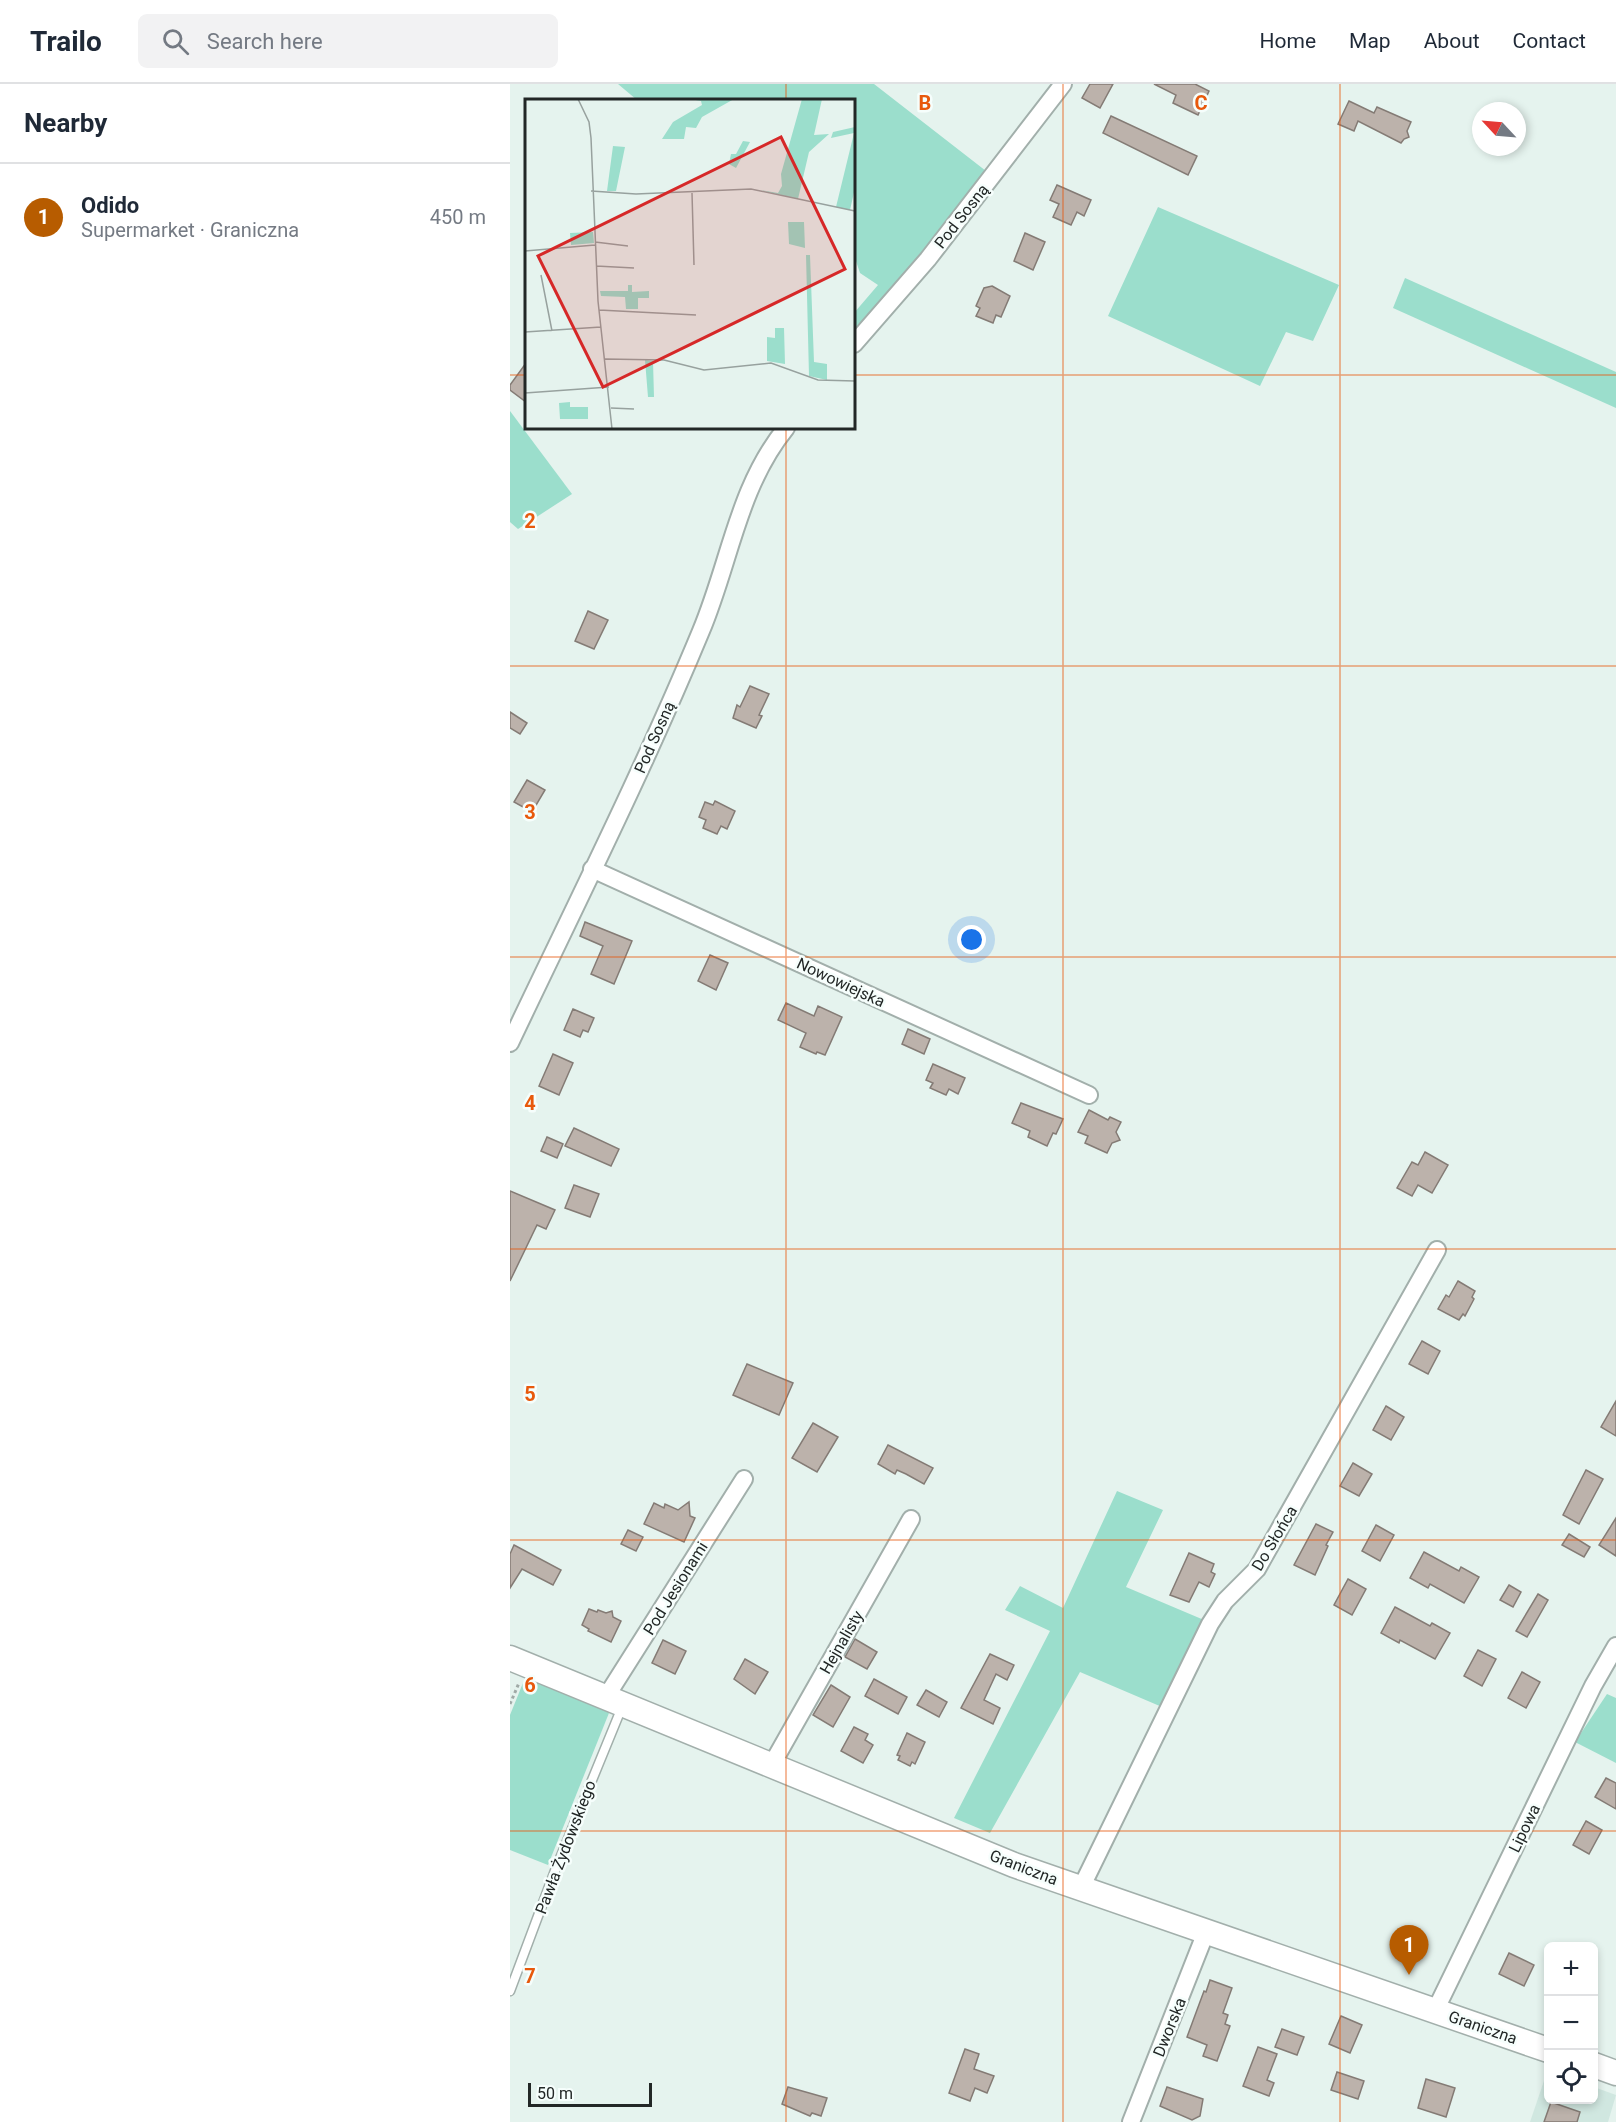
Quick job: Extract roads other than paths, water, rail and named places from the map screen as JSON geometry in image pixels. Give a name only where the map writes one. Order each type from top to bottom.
[{"type":"street","name":"Pod Sosną","points":[[855,343],[928,259],[1063,84]]},
{"type":"street","name":"Pod Sosną","points":[[510,1042],[642,764],[702,630],[750,487],[761,463],[785,429]]},
{"type":"street","name":"Nowowiejska","points":[[592,869],[1089,1095]]},
{"type":"street","name":"Do Słońca","points":[[1081,1888],[1210,1624],[1225,1601],[1257,1569],[1437,1250]]},
{"type":"street","name":"Pod Jesionami","points":[[615,1701],[744,1479]]},
{"type":"street","name":"Hejnalisty","points":[[771,1766],[912,1519]]},
{"type":"street","name":"Lipowa","points":[[1435,2011],[1588,1696],[1616,1646]]},
{"type":"street","name":"Graniczna","points":[[510,1658],[1014,1865],[1544,2049]]},
{"type":"street","name":"Dworska","points":[[1131,2122],[1206,1932]]},
{"type":"street","points":[[1598,2067],[1616,2073]]},
{"type":"lane","name":"Pawła Żydowskiego","points":[[510,1991],[615,1701]]},
{"type":"place","name":"Odido","points":[[1409,1975]]}]
